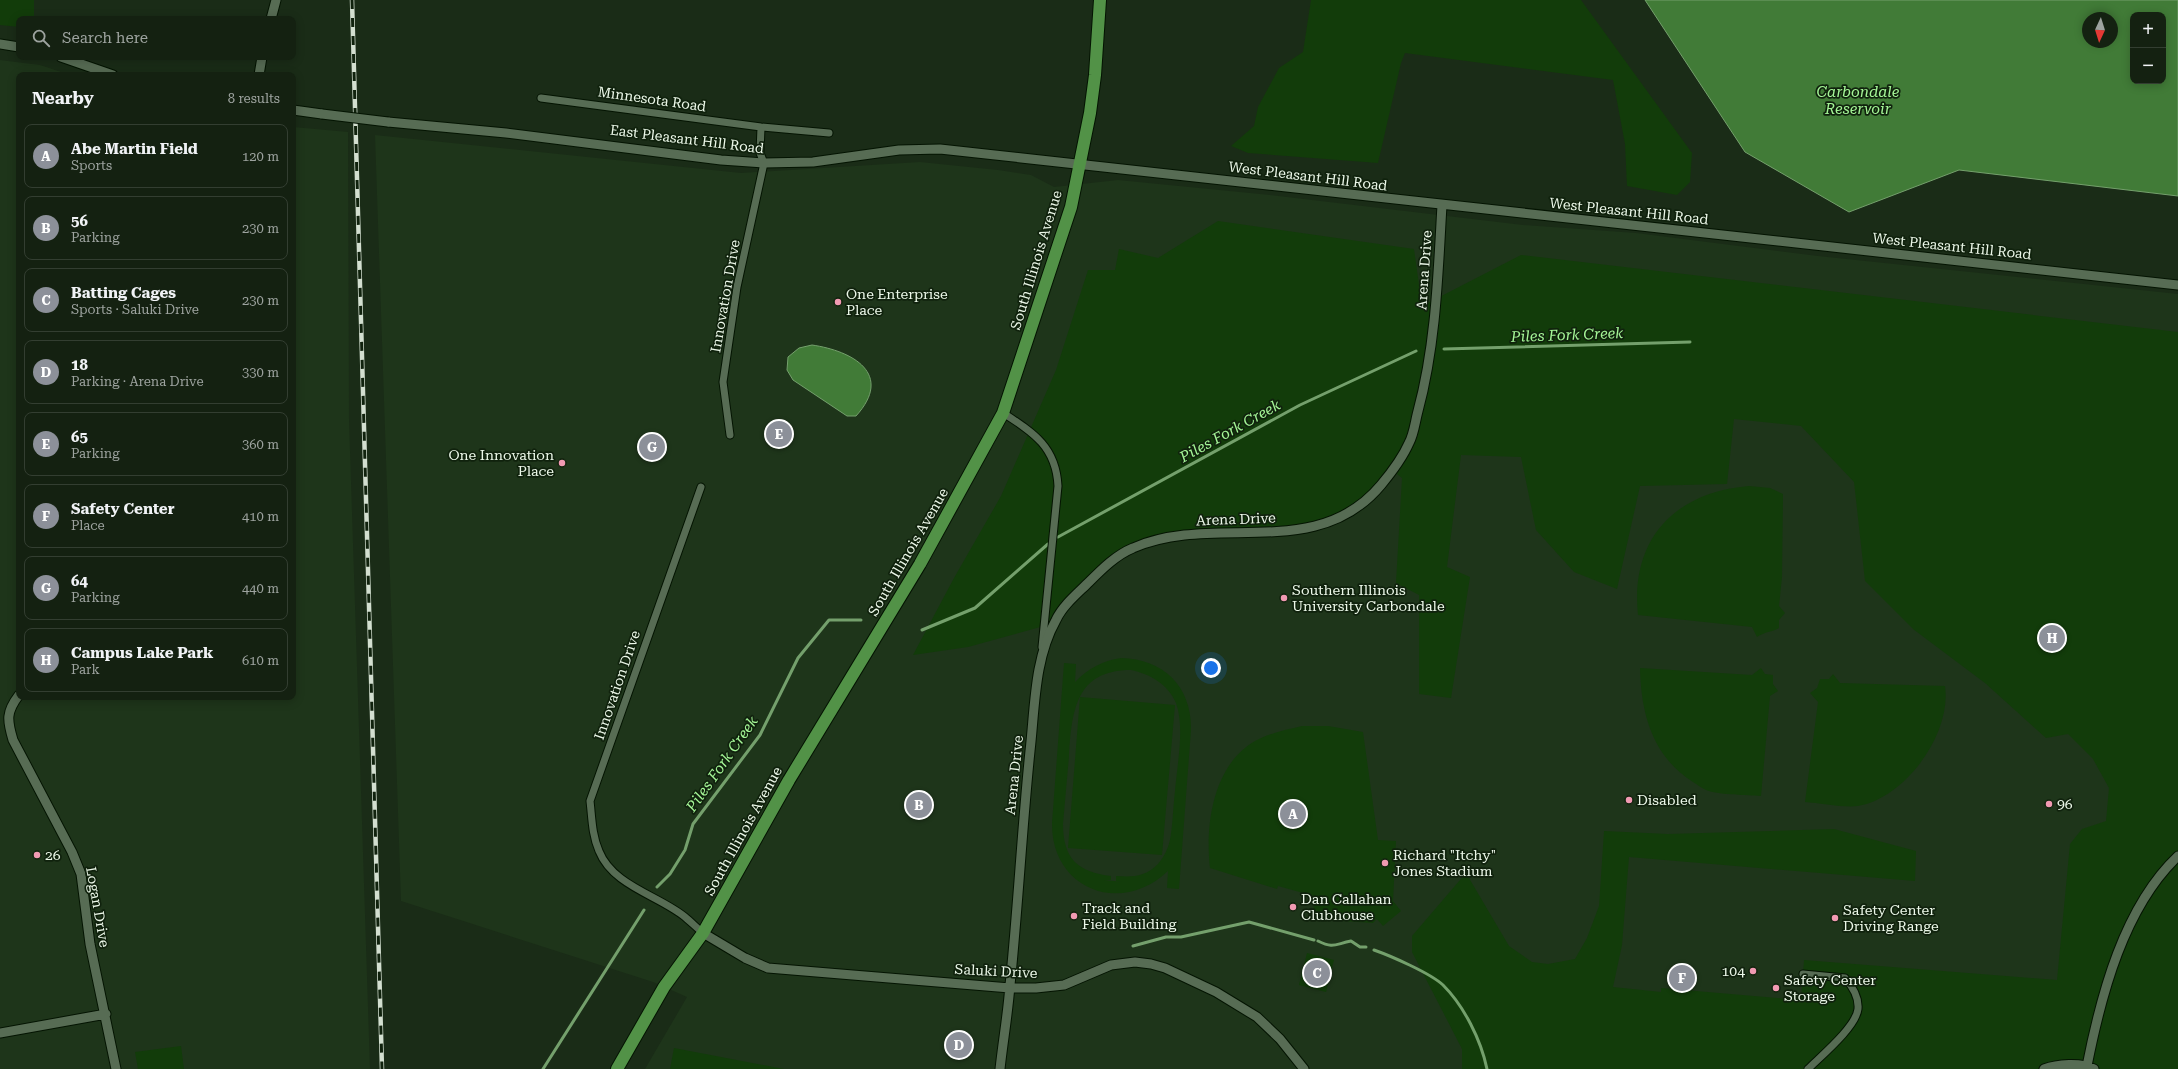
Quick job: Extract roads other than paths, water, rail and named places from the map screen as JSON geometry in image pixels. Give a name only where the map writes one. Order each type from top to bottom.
[{"type":"highway","name":"South Illinois Avenue","points":[[617,1069],[664,987],[703,933],[789,780],[920,564],[1003,413],[1071,207],[1078,164],[1090,113],[1095,75],[1100,0]]},
{"type":"street","points":[[272,16],[276,0]]},
{"type":"street","points":[[0,44],[16,47]]},
{"type":"street","points":[[70,60],[104,72]]},
{"type":"street","points":[[260,72],[262,60]]},
{"type":"street","name":"Minnesota Road","points":[[541,98],[761,127],[829,133]]},
{"type":"street","name":"East Pleasant Hill Road","points":[[296,110],[388,122],[514,133],[721,160],[764,163],[813,162],[899,150],[940,149],[1078,164]]},
{"type":"street","points":[[761,127],[760,153],[764,163]]},
{"type":"street","name":"Innovation Drive","points":[[730,435],[723,382],[737,287],[764,163]]},
{"type":"street","name":"West Pleasant Hill Road","points":[[1078,164],[2178,285]]},
{"type":"street","name":"Arena Drive","points":[[1000,1069],[1010,988],[1026,790],[1041,656],[1056,618],[1074,597],[1107,564],[1133,548],[1169,538],[1220,531],[1268,533],[1302,529],[1339,518],[1356,510],[1368,500],[1392,471],[1410,443],[1425,385],[1436,306],[1442,205]]},
{"type":"street","points":[[1003,413],[1025,428],[1044,444],[1056,470],[1058,486],[1041,656]]},
{"type":"street","name":"Innovation Drive","points":[[701,487],[590,801],[593,831],[599,852],[609,868],[628,883],[684,916],[703,933]]},
{"type":"street","name":"Logan Drive","points":[[16,699],[12,704],[7,722],[13,740],[72,852],[81,874],[90,944],[106,1014],[116,1069]]},
{"type":"street","points":[[2044,1069],[2071,1065],[2091,1067],[2104,993],[2119,950],[2135,917],[2155,883],[2178,856]]},
{"type":"street","name":"Saluki Drive","points":[[703,933],[745,958],[768,968],[1010,988],[1064,985],[1111,965],[1136,962],[1151,964],[1165,968],[1216,992],[1257,1017],[1280,1039],[1304,1069]]},
{"type":"street","points":[[1803,974],[1845,978],[1853,987],[1858,1009],[1851,1024],[1808,1069]]},
{"type":"street","points":[[0,1033],[106,1014]]},
{"type":"water","name":"Carbondale Reservoir","points":[[1645,0],[2178,0],[2178,196],[1959,170],[1849,212],[1745,152]]},
{"type":"water","points":[[812,345],[842,353],[854,359],[864,367],[870,377],[871,388],[867,401],[856,416],[847,416],[793,380],[787,370],[788,357],[799,348]]},
{"type":"waterway","name":"Piles Fork Creek","points":[[1444,349],[1690,342]]},
{"type":"waterway","name":"Piles Fork Creek","points":[[1058,537],[1300,405],[1416,351]]},
{"type":"waterway","name":"Piles Fork Creek","points":[[922,630],[975,608],[1048,544]]},
{"type":"waterway","name":"Piles Fork Creek","points":[[657,887],[670,874],[685,850],[693,824],[760,735],[798,658],[829,620],[861,620]]},
{"type":"waterway","name":"Piles Fork Creek","points":[[543,1069],[644,910]]},
{"type":"waterway","points":[[1133,946],[1166,937],[1181,937],[1249,922],[1314,940]]},
{"type":"waterway","points":[[1318,941],[1328,945],[1351,941],[1360,947],[1366,947]]},
{"type":"waterway","points":[[1374,950],[1420,970],[1437,980],[1451,993],[1471,1024],[1481,1047],[1487,1069]]},
{"type":"railway","points":[[352,0],[382,1069]]},
{"type":"place","name":"One Enterprise Place","points":[[838,302]]},
{"type":"place","name":"65","points":[[779,434]]},
{"type":"place","name":"64","points":[[652,447]]},
{"type":"place","name":"One Innovation Place","points":[[562,463]]},
{"type":"place","name":"Southern Illinois University Carbondale","points":[[1284,598]]},
{"type":"place","name":"Campus Lake Park","points":[[2052,638]]},
{"type":"place","name":"Disabled","points":[[1629,800]]},
{"type":"place","name":"96","points":[[2049,804]]},
{"type":"place","name":"56","points":[[919,805]]},
{"type":"place","name":"Abe Martin Field","points":[[1293,814]]},
{"type":"place","name":"26","points":[[37,855]]},
{"type":"place","name":"Richard \"Itchy\" Jones Stadium","points":[[1385,863]]},
{"type":"place","name":"Dan Callahan Clubhouse","points":[[1293,907]]},
{"type":"place","name":"Track and Field Building","points":[[1074,916]]},
{"type":"place","name":"Safety Center Driving Range","points":[[1835,918]]},
{"type":"place","name":"104","points":[[1753,971]]},
{"type":"place","name":"Batting Cages","points":[[1317,973]]},
{"type":"place","name":"Safety Center","points":[[1682,978]]},
{"type":"place","name":"Safety Center Storage","points":[[1776,988]]},
{"type":"place","name":"18","points":[[959,1045]]}]
